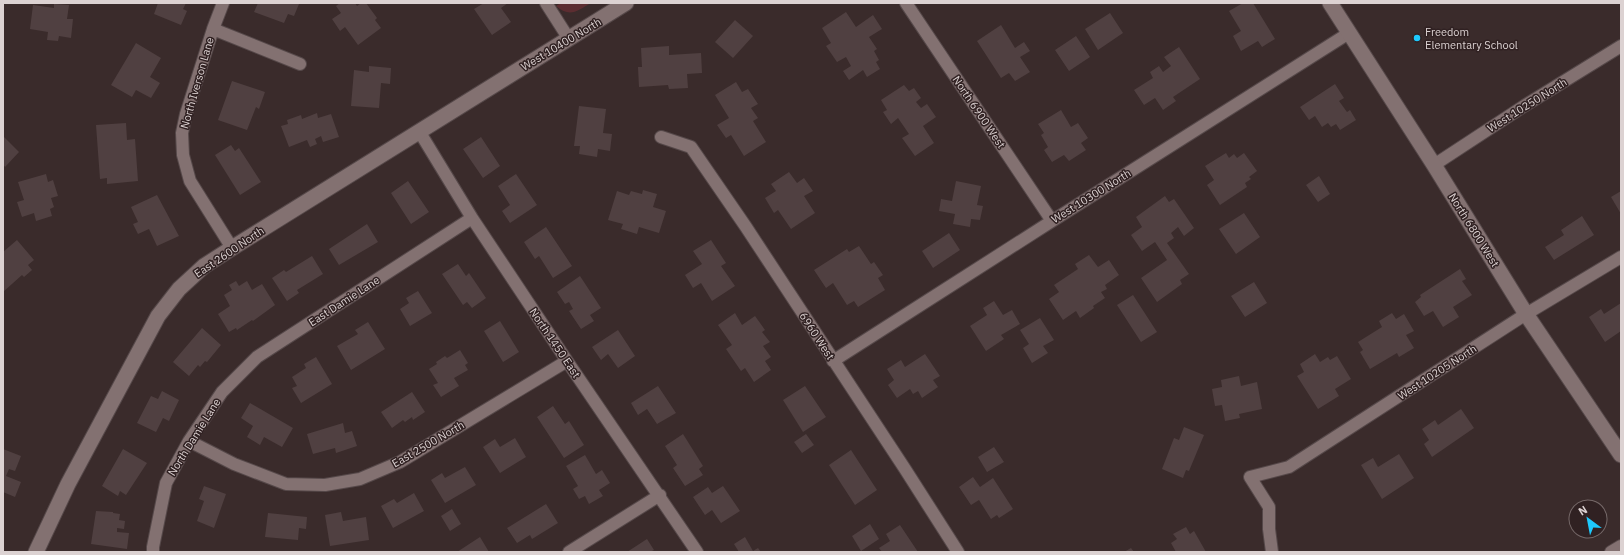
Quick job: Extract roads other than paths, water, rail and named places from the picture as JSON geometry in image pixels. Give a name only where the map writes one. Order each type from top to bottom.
[{"type":"street","name":"North Iverson Lane","points":[[223,3],[212,30],[186,114],[182,133],[183,155],[190,181],[232,248]]},
{"type":"street","points":[[546,3],[569,39]]},
{"type":"street","name":"West 10400 North","points":[[494,84],[626,3]]},
{"type":"street","name":"North 6900 West","points":[[906,3],[1052,221]]},
{"type":"street","name":"North 6800 West","points":[[1330,3],[1434,165],[1526,314],[1621,455]]},
{"type":"street","points":[[212,30],[300,64]]},
{"type":"street","name":"West 10300 North","points":[[833,361],[1349,33]]},
{"type":"street","name":"West 10250 North","points":[[1434,165],[1524,106],[1621,46]]},
{"type":"street","name":"East 2600 North","points":[[36,552],[68,484],[158,316],[179,289],[204,266],[494,84]]},
{"type":"street","name":"North 1450 East","points":[[419,131],[472,218],[697,552]]},
{"type":"street","name":"6960 West","points":[[661,137],[691,147],[746,227],[833,361],[917,486],[958,552]]},
{"type":"street","name":"East Damie Lane","points":[[222,392],[257,358],[472,218]]},
{"type":"street","name":"West 10205 North","points":[[1272,552],[1269,529],[1269,507],[1250,478],[1290,468],[1526,314],[1621,257]]},
{"type":"street","name":"East 2500 North","points":[[189,440],[234,464],[286,484],[325,485],[360,479],[400,462],[567,361]]},
{"type":"street","name":"North Damie Lane","points":[[154,552],[152,547],[166,483],[189,440],[222,392]]},
{"type":"street","points":[[569,552],[660,495]]},
{"type":"street","points":[[1611,552],[1621,546]]},
{"type":"place","name":"Freedom Elementary School","points":[[1417,38]]}]
